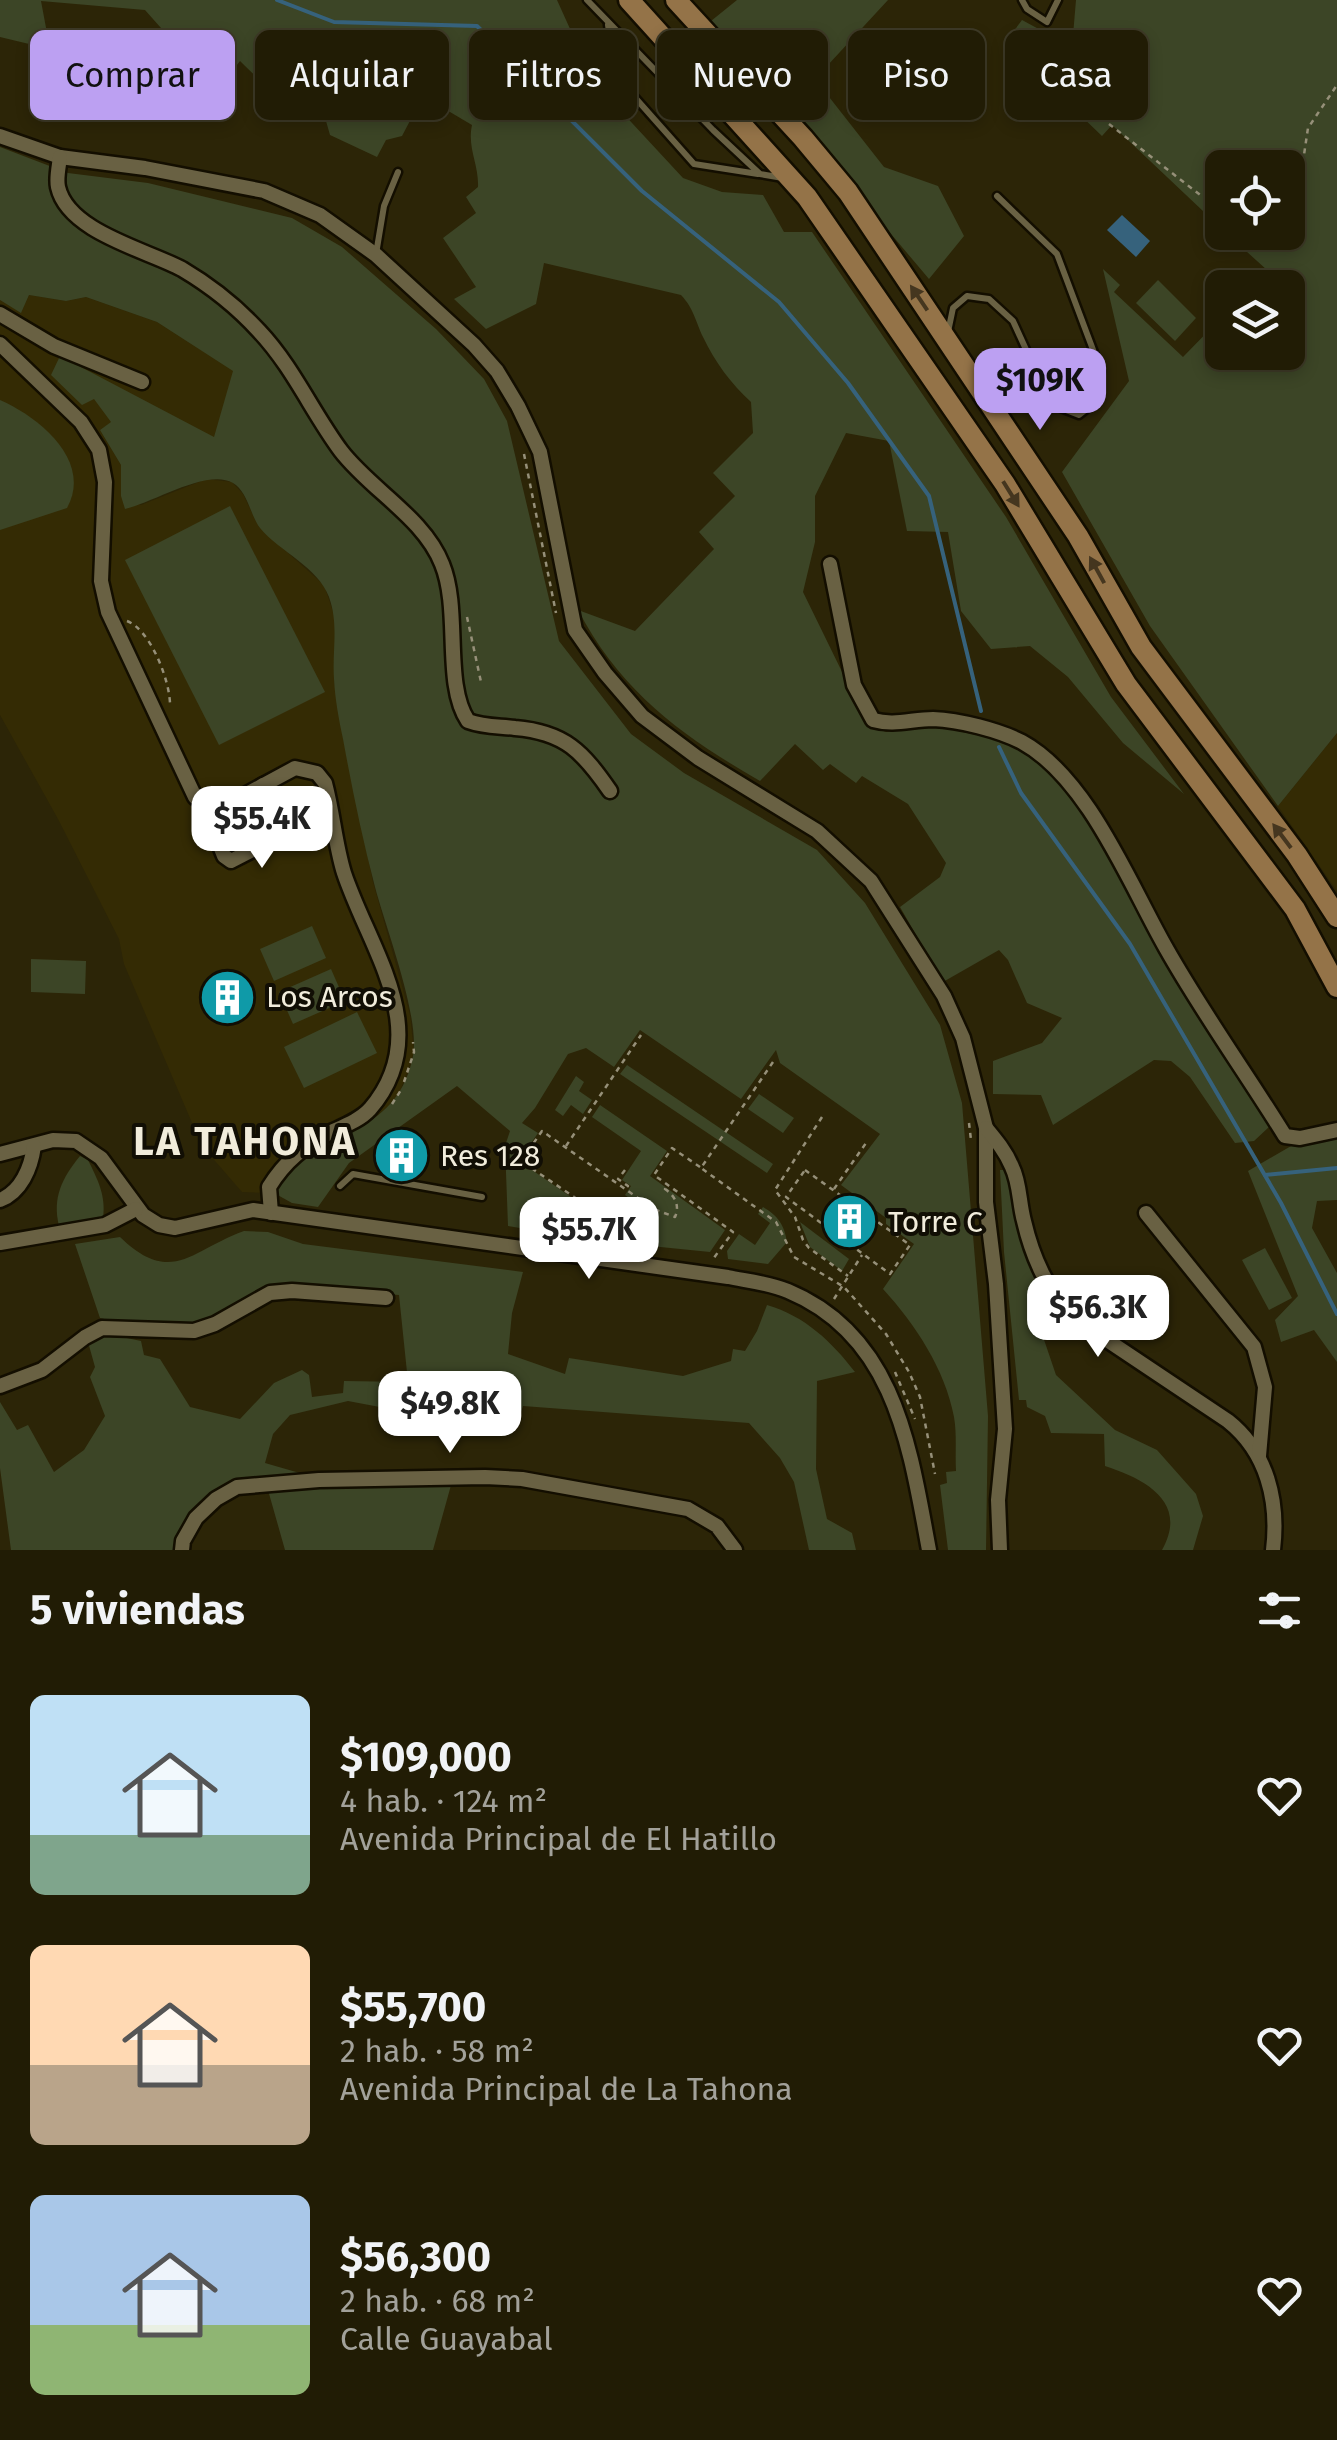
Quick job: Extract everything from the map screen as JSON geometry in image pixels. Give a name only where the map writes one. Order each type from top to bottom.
[{"type":"main road","points":[[629,0],[792,179],[873,289],[1005,484],[1126,684],[1295,909],[1337,987]]},
{"type":"main road","points":[[676,0],[848,192],[1078,536],[1140,647],[1337,917]]},
{"type":"street","points":[[0,136],[60,157],[144,168],[264,192],[320,214],[376,255],[474,345],[498,371],[518,406],[540,452],[575,630],[585,644],[642,716],[698,758],[818,831],[871,881],[944,996],[963,1038],[986,1128],[986,1202],[1006,1429],[998,1500],[1000,1550]]},
{"type":"street","points":[[60,157],[58,188],[68,206],[112,240],[184,270],[235,308],[261,333],[304,388],[342,450],[436,550],[451,597],[458,696],[468,721],[544,732],[568,743],[587,758],[610,790]]},
{"type":"street","points":[[0,314],[54,346],[142,382]]},
{"type":"street","points":[[0,344],[81,422],[99,450],[104,482],[100,581],[108,612],[190,790],[204,806],[224,856],[231,861],[282,835],[284,829],[263,785]]},
{"type":"street","points":[[830,564],[854,686],[873,720],[886,724],[935,719],[986,730],[1022,742],[1056,770],[1109,838],[1166,948],[1286,1136],[1300,1138],[1337,1127]]},
{"type":"street","points":[[204,806],[219,809],[295,768],[317,773],[325,783],[345,875],[386,974],[399,1022],[400,1044],[390,1080],[366,1114],[305,1146],[276,1175],[269,1187],[271,1213]]},
{"type":"street","points":[[986,1128],[1014,1170],[1036,1259],[1061,1305],[1242,1432],[1268,1477],[1275,1533],[1273,1550]]},
{"type":"street","points":[[0,1154],[61,1138],[91,1148],[136,1208],[159,1226],[174,1228],[238,1211],[271,1213],[728,1278],[771,1285],[805,1299],[845,1329],[878,1367],[899,1410],[930,1550]]},
{"type":"street","points":[[0,1200],[12,1195],[24,1178],[34,1146]]},
{"type":"street","points":[[0,1242],[105,1224],[136,1208]]},
{"type":"street","points":[[1146,1213],[1254,1347],[1265,1387],[1259,1457]]},
{"type":"street","points":[[0,1386],[42,1370],[102,1328],[194,1331],[215,1324],[270,1293],[386,1298]]},
{"type":"street","points":[[182,1550],[196,1518],[216,1499],[237,1487],[319,1480],[485,1477],[522,1479],[688,1509],[717,1526],[735,1550]]},
{"type":"lane","points":[[587,0],[760,174]]},
{"type":"lane","points":[[1022,0],[1027,9],[1047,22],[1058,0]]},
{"type":"lane","points":[[608,24],[609,30]]},
{"type":"lane","points":[[637,99],[694,164],[792,179]]},
{"type":"lane","points":[[376,255],[384,206],[398,172]]},
{"type":"lane","points":[[946,338],[953,308],[966,296],[990,299],[1013,320],[1048,398],[1079,415],[1098,401],[1100,370],[1057,254],[997,196]]},
{"type":"lane","points":[[340,1186],[353,1174],[482,1196]]},
{"type":"path","points":[[1047,22],[1050,32],[1043,60],[1086,106],[1205,199]]},
{"type":"path","points":[[1305,150],[1308,128],[1337,85]]},
{"type":"path","points":[[521,444],[558,621]]},
{"type":"path","points":[[465,610],[481,682]]},
{"type":"path","points":[[126,621],[143,632],[170,688],[170,714]]},
{"type":"path","points":[[565,1147],[642,1034]]},
{"type":"path","points":[[701,1168],[773,1062]]},
{"type":"path","points":[[822,1117],[775,1190],[795,1217],[809,1248],[848,1276]]},
{"type":"path","points":[[968,1120],[972,1151]]},
{"type":"path","points":[[644,1214],[638,1198],[542,1131],[521,1161],[621,1230],[637,1236],[642,1229],[636,1225],[644,1214],[656,1210],[675,1218],[676,1200],[665,1188],[667,1185]]},
{"type":"path","points":[[833,1190],[866,1143]]},
{"type":"path","points":[[710,1264],[732,1232],[654,1175],[672,1148],[756,1206]]},
{"type":"path","points":[[792,1161],[805,1170],[833,1190],[910,1246],[890,1274],[786,1197],[805,1170]]},
{"type":"path","points":[[625,1170],[618,1180],[628,1186],[625,1190]]},
{"type":"path","points":[[576,1245],[598,1214]]},
{"type":"path","points":[[830,1304],[863,1254]]},
{"type":"shaded area","points":[[29,295],[66,301],[86,297],[157,322],[234,371],[214,438],[94,398],[112,422],[100,430],[121,465],[121,495],[141,505],[206,479],[232,482],[243,494],[259,527],[324,585],[336,620],[334,680],[343,737],[373,882],[410,1015],[414,1052],[397,1100],[363,1126],[299,1161],[278,1182],[274,1193],[242,1192],[202,1146],[124,964],[119,939],[0,715],[0,300],[21,312]]},
{"type":"shaded area","points":[[1337,733],[1337,891],[1278,806]]},
{"type":"green space","points":[[0,0],[557,0],[571,30],[469,30],[469,120],[629,120],[683,178],[722,192],[763,195],[784,232],[812,232],[1006,517],[1111,697],[1184,794],[1123,743],[1068,677],[1030,646],[991,649],[961,611],[948,532],[907,531],[889,441],[846,433],[815,496],[815,542],[803,592],[868,725],[886,732],[935,726],[986,737],[1022,750],[1057,777],[1100,835],[1269,1127],[1254,1141],[1235,1143],[1190,1077],[1171,1061],[1154,1060],[1053,1125],[1041,1095],[993,1094],[993,1061],[1042,1043],[1062,1018],[1027,1003],[1008,960],[999,950],[943,982],[900,907],[940,877],[946,863],[908,804],[862,776],[856,783],[830,764],[823,770],[795,744],[760,781],[679,729],[614,665],[578,610],[635,631],[714,549],[699,532],[735,496],[713,473],[753,433],[751,402],[718,364],[681,295],[544,263],[536,304],[486,329],[454,299],[476,287],[443,238],[476,213],[466,197],[478,187],[472,125],[449,111],[449,30],[255,30],[255,75],[240,61],[235,68],[235,30],[163,30],[145,10],[41,1],[46,30],[30,30],[30,44],[0,37]]},
{"type":"green space","points":[[737,0],[888,0],[860,30],[848,30],[848,43],[828,65],[828,30],[719,30],[711,21]]},
{"type":"green space","points":[[1076,0],[1337,0],[1337,733],[1278,806],[1150,626],[1062,472],[1129,381],[1103,269],[1120,285],[1114,292],[1183,357],[1205,334],[1205,370],[1305,370],[1305,270],[1267,270],[1245,250],[1305,250],[1305,150],[1205,150],[1205,213],[1112,125],[1102,136],[1085,120],[1148,120],[1148,30],[1073,30]]},
{"type":"green space","points":[[1022,20],[1041,30],[1015,30]]},
{"type":"green space","points":[[828,96],[884,167],[938,186],[964,236],[929,279],[795,120],[828,120]]},
{"type":"green space","points":[[410,120],[402,136],[386,140],[377,157],[330,135],[326,121]]},
{"type":"green space","points":[[0,147],[68,173],[148,183],[292,218],[342,247],[436,329],[484,379],[507,421],[559,641],[631,734],[684,773],[817,850],[865,903],[940,1025],[962,1103],[988,1416],[986,1550],[948,1550],[940,1485],[947,1483],[946,1472],[956,1471],[950,1399],[927,1348],[883,1289],[914,1244],[841,1185],[880,1134],[780,1063],[776,1050],[741,1099],[640,1030],[614,1067],[586,1048],[568,1054],[522,1123],[538,1133],[519,1161],[590,1210],[573,1237],[508,1226],[505,1146],[510,1131],[457,1086],[349,1163],[318,1207],[292,1203],[274,1193],[287,1172],[305,1156],[368,1122],[387,1107],[403,1086],[413,1056],[407,996],[370,869],[339,717],[332,607],[324,586],[308,568],[260,528],[242,492],[233,483],[195,483],[125,509],[121,465],[100,430],[111,422],[94,399],[82,405],[51,375],[60,356],[214,437],[233,371],[157,322],[86,297],[66,301],[29,295],[21,313],[0,300]]},
{"type":"green space","points":[[1158,280],[1196,318],[1175,341],[1136,303]]},
{"type":"green space","points":[[0,400],[31,417],[58,443],[73,474],[73,491],[67,508],[0,530]]},
{"type":"green space","points":[[230,506],[325,692],[219,745],[125,560]]},
{"type":"green space","points":[[262,803],[275,825],[271,835],[237,852],[217,820]]},
{"type":"green space","points":[[312,926],[326,958],[274,981],[260,949]]},
{"type":"green space","points":[[31,959],[86,961],[85,994],[31,992]]},
{"type":"green space","points":[[331,969],[345,1001],[293,1024],[279,992]]},
{"type":"green space","points":[[357,1012],[377,1053],[304,1088],[284,1047]]},
{"type":"green space","points":[[627,1065],[773,1164],[767,1173],[620,1074]]},
{"type":"green space","points":[[576,1076],[584,1082],[579,1091],[592,1100],[583,1114],[571,1105],[563,1116],[555,1110]]},
{"type":"green space","points":[[759,1094],[794,1118],[783,1133],[748,1109]]},
{"type":"green space","points":[[600,1105],[667,1151],[650,1176],[725,1230],[710,1252],[591,1240],[606,1217],[619,1225],[635,1202],[625,1195],[631,1186],[622,1180],[641,1151],[592,1117]]},
{"type":"green space","points":[[1337,1136],[1337,1200],[1317,1201],[1312,1228],[1337,1273],[1337,1362],[1314,1330],[1281,1342],[1275,1320],[1298,1296],[1248,1171],[1298,1142]]},
{"type":"green space","points":[[80,1156],[88,1160],[98,1181],[103,1218],[59,1226],[60,1189]]},
{"type":"green space","points":[[1000,1170],[1014,1170],[1050,1288],[1037,1319],[1056,1375],[1115,1430],[1157,1450],[1196,1494],[1203,1516],[1193,1550],[1162,1550],[1169,1533],[1166,1506],[1148,1486],[1105,1466],[1104,1434],[1051,1433],[1045,1416],[1027,1407],[1026,1400],[1019,1400]]},
{"type":"green space","points":[[763,1207],[780,1221],[787,1242],[768,1264],[728,1259],[727,1251],[739,1234],[755,1245],[770,1223],[758,1214]]},
{"type":"green space","points":[[800,1222],[849,1259],[842,1271],[810,1247]]},
{"type":"green space","points":[[244,1231],[268,1232],[303,1244],[523,1272],[512,1313],[508,1354],[565,1374],[569,1358],[683,1376],[731,1361],[733,1349],[745,1351],[767,1305],[794,1316],[837,1350],[855,1372],[817,1381],[816,1469],[827,1519],[852,1533],[856,1550],[809,1550],[794,1482],[780,1458],[749,1423],[523,1406],[521,1412],[422,1415],[348,1401],[290,1415],[273,1434],[265,1463],[310,1476],[453,1478],[433,1550],[285,1550],[264,1476],[231,1484],[195,1506],[175,1550],[11,1550],[0,1468],[0,1402],[17,1430],[28,1425],[54,1472],[84,1450],[105,1416],[90,1377],[95,1367],[88,1342],[108,1334],[141,1341],[144,1355],[160,1359],[190,1407],[240,1419],[274,1383],[302,1370],[309,1375],[312,1397],[343,1393],[344,1381],[408,1382],[399,1295],[292,1287],[192,1327],[125,1324],[100,1318],[75,1244],[120,1237],[138,1252],[168,1262],[182,1260]]},
{"type":"green space","points":[[1265,1248],[1292,1298],[1269,1310],[1242,1260]]},
{"type":"water","points":[[1122,215],[1150,241],[1136,257],[1107,230]]},
{"type":"waterway","points":[[277,0],[334,22],[477,26],[642,191],[779,302],[848,383],[929,496],[981,711]]},
{"type":"waterway","points":[[999,747],[1021,793],[1130,944],[1281,1203],[1337,1314]]},
{"type":"waterway","points":[[1265,1175],[1337,1168]]},
{"type":"place","name":"Los Arcos","points":[[227,997]]},
{"type":"place","name":"Res 128","points":[[401,1156]]},
{"type":"place","name":"Torre C","points":[[849,1222]]},
{"type":"district","name":"LA TAHONA","points":[[245,1142]]}]
